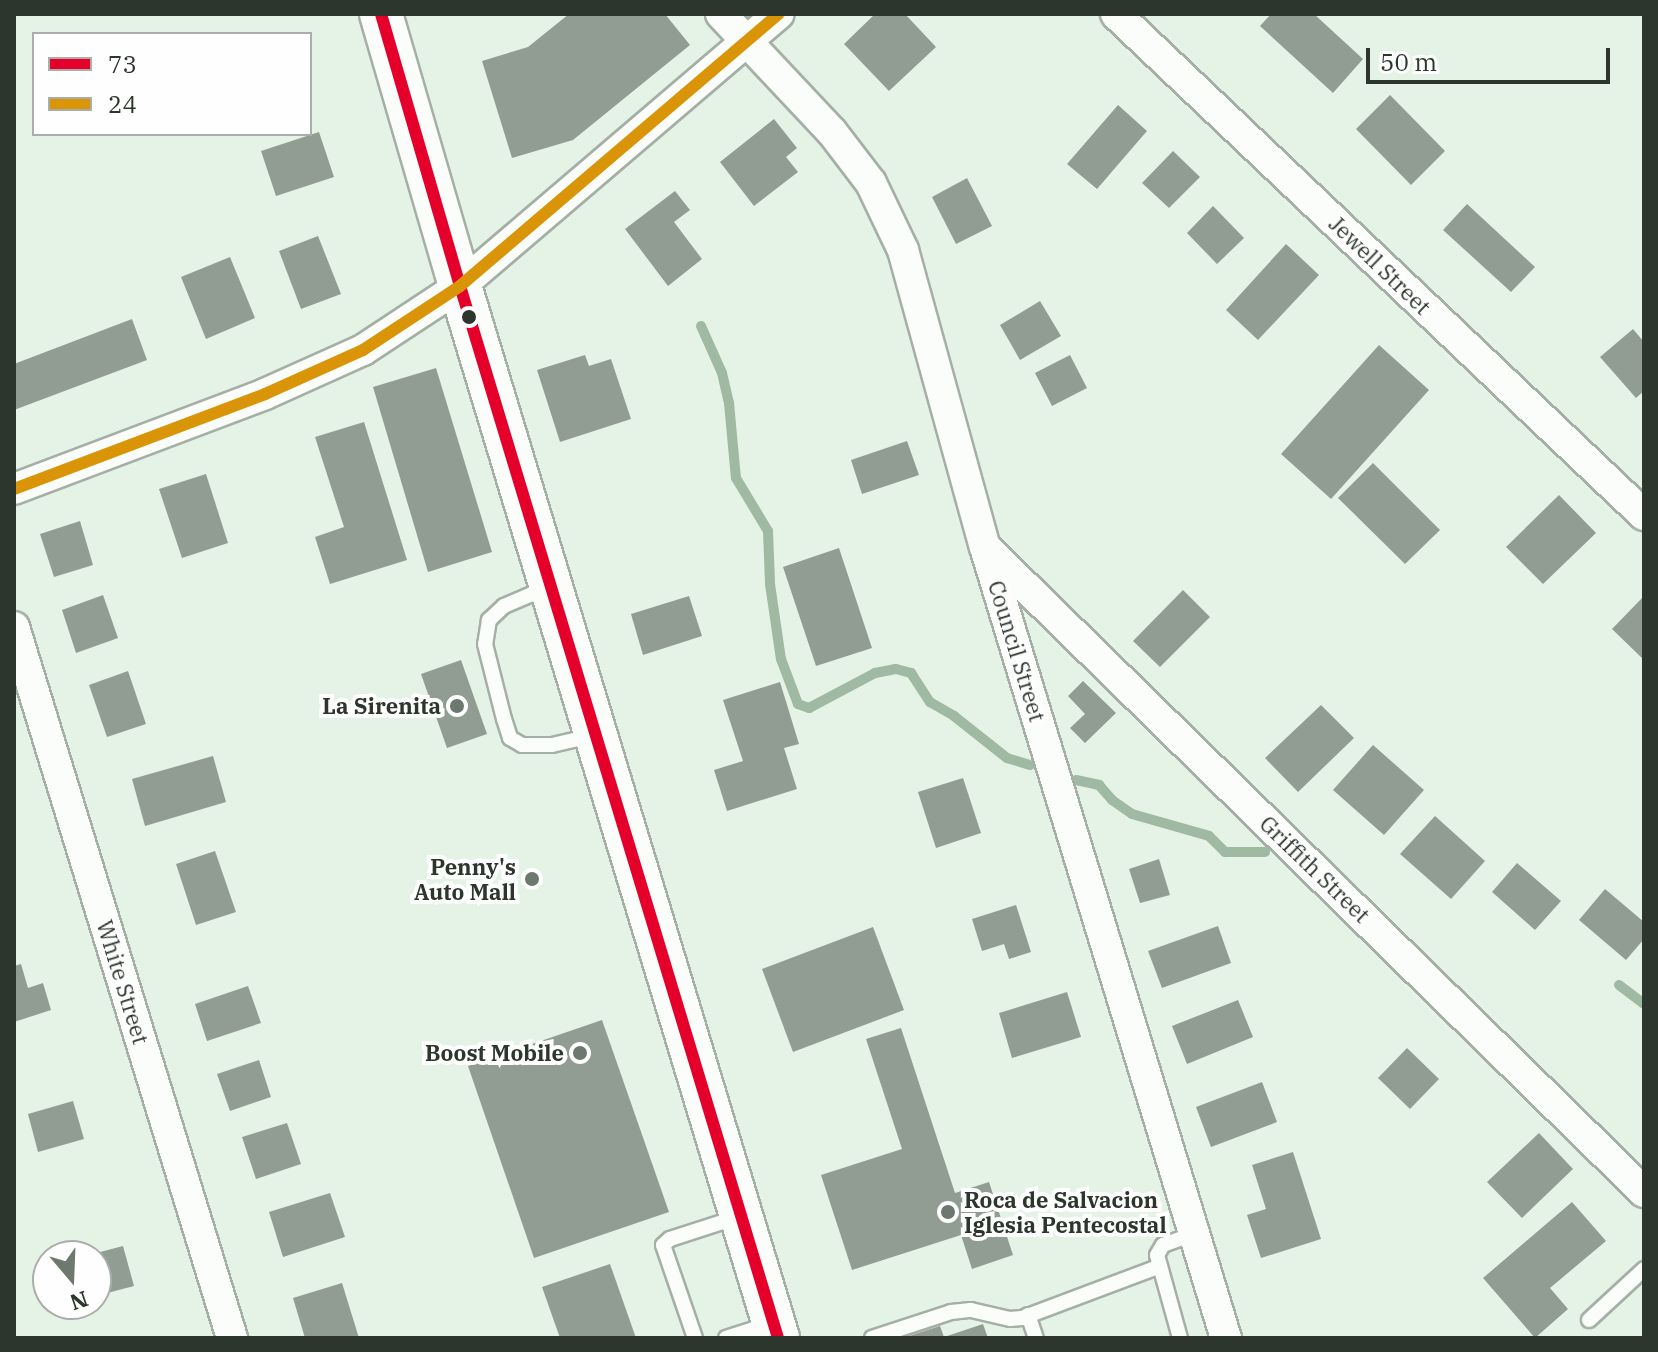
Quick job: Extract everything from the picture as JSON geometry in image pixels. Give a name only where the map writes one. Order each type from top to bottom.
[{"type":"main road","points":[[381,14],[550,586],[776,1330]]},
{"type":"street","name":"Council Street","points":[[721,14],[750,41],[832,132],[871,183],[903,250],[985,547],[1226,1338]]},
{"type":"street","points":[[14,489],[265,394],[349,356],[460,286],[779,14]]},
{"type":"street","name":"Jewell Street","points":[[1116,14],[1644,515]]},
{"type":"street","name":"Griffith Street","points":[[985,547],[1638,1174]]},
{"type":"street","name":"White Street","points":[[14,627],[232,1338]]},
{"type":"lane","points":[[550,586],[504,606],[489,620],[485,644],[504,719],[510,738],[522,745],[552,745],[595,735]]},
{"type":"lane","points":[[695,1338],[663,1245],[670,1239],[741,1216]]},
{"type":"lane","points":[[1180,1338],[1157,1255],[1163,1245],[1194,1234]]},
{"type":"lane","points":[[872,1338],[951,1312],[971,1310],[1010,1319],[1028,1315],[1158,1267]]},
{"type":"lane","points":[[1589,1320],[1644,1269]]},
{"type":"lane","points":[[1028,1315],[1036,1338]]},
{"type":"lane","points":[[726,1338],[776,1330]]},
{"type":"building","points":[[569,14],[665,14],[690,45],[573,140],[512,158],[482,61],[528,47]]},
{"type":"building","points":[[875,14],[905,14],[936,47],[889,91],[844,44]]},
{"type":"building","points":[[1271,14],[1314,14],[1363,59],[1333,93],[1260,26]]},
{"type":"building","points":[[1390,95],[1445,151],[1411,185],[1356,129]]},
{"type":"building","points":[[1118,105],[1147,131],[1097,189],[1067,164]]},
{"type":"building","points":[[774,119],[797,148],[786,157],[798,172],[754,206],[720,162]]},
{"type":"building","points":[[319,132],[334,177],[276,196],[261,151]]},
{"type":"building","points":[[1173,151],[1200,177],[1169,208],[1142,183]]},
{"type":"building","points":[[967,178],[992,226],[956,244],[932,197]]},
{"type":"building","points":[[675,191],[690,210],[674,222],[702,259],[668,286],[625,229]]},
{"type":"building","points":[[1467,204],[1535,267],[1511,292],[1443,230]]},
{"type":"building","points":[[1213,206],[1244,238],[1217,264],[1187,233]]},
{"type":"building","points":[[318,236],[341,294],[301,309],[279,251]]},
{"type":"building","points":[[1286,244],[1319,275],[1258,340],[1226,310]]},
{"type":"building","points":[[230,257],[255,318],[206,339],[181,277]]},
{"type":"building","points":[[1040,301],[1061,336],[1020,360],[1000,325]]},
{"type":"building","points":[[132,319],[147,360],[14,410],[14,364]]},
{"type":"building","points":[[1633,329],[1644,342],[1644,391],[1636,398],[1600,357]]},
{"type":"building","points":[[1379,345],[1429,390],[1331,499],[1281,454]]},
{"type":"building","points":[[585,355],[589,366],[611,359],[631,419],[560,442],[537,370]]},
{"type":"building","points":[[1070,355],[1087,388],[1052,406],[1035,373]]},
{"type":"building","points":[[436,368],[492,552],[428,572],[373,387]]},
{"type":"building","points":[[364,422],[407,560],[330,584],[315,537],[344,527],[315,437]]},
{"type":"building","points":[[907,441],[919,475],[862,494],[851,460]]},
{"type":"building","points":[[1373,463],[1440,530],[1405,564],[1338,498]]},
{"type":"building","points":[[206,474],[228,543],[182,558],[159,489]]},
{"type":"building","points":[[1559,495],[1596,533],[1543,584],[1506,547]]},
{"type":"building","points":[[80,521],[93,565],[54,577],[40,534]]},
{"type":"building","points":[[839,548],[872,648],[816,666],[783,567]]},
{"type":"building","points":[[1183,590],[1210,617],[1160,667],[1133,641]]},
{"type":"building","points":[[103,595],[118,638],[76,653],[62,610]]},
{"type":"building","points":[[689,596],[702,636],[643,655],[631,614]]},
{"type":"building","points":[[1644,596],[1644,660],[1612,629]]},
{"type":"building","points":[[461,660],[487,734],[447,748],[421,674]]},
{"type":"building","points":[[128,671],[146,724],[107,737],[89,685]]},
{"type":"building","points":[[1083,681],[1116,713],[1085,743],[1070,728],[1085,714],[1068,696]]},
{"type":"building","points":[[780,682],[799,744],[784,748],[797,789],[727,811],[714,770],[743,761],[723,700]]},
{"type":"building","points":[[1321,705],[1354,738],[1298,792],[1265,758]]},
{"type":"building","points":[[1373,745],[1424,790],[1384,835],[1333,790]]},
{"type":"building","points":[[213,756],[226,802],[145,826],[132,779]]},
{"type":"building","points":[[963,778],[981,833],[936,848],[918,792]]},
{"type":"building","points":[[1435,816],[1485,861],[1451,899],[1400,854]]},
{"type":"building","points":[[215,851],[236,912],[196,925],[176,864]]},
{"type":"building","points":[[1159,859],[1170,895],[1140,903],[1129,869]]},
{"type":"building","points":[[1517,863],[1561,901],[1535,930],[1492,892]]},
{"type":"building","points":[[1605,889],[1644,922],[1644,939],[1626,960],[1579,920]]},
{"type":"building","points":[[1016,905],[1031,952],[1009,959],[1004,944],[982,951],[972,919]]},
{"type":"building","points":[[1218,926],[1231,963],[1162,988],[1148,951]]},
{"type":"building","points":[[873,927],[904,1010],[793,1052],[762,969]]},
{"type":"building","points":[[21,964],[28,988],[43,983],[51,1010],[14,1022],[14,966]]},
{"type":"building","points":[[248,986],[261,1023],[207,1041],[195,1004]]},
{"type":"building","points":[[1067,992],[1081,1037],[1012,1058],[999,1013]]},
{"type":"building","points":[[1238,1000],[1253,1037],[1187,1064],[1172,1026]]},
{"type":"building","points":[[602,1020],[669,1212],[534,1258],[468,1066]]},
{"type":"building","points":[[901,1028],[955,1193],[989,1182],[1013,1255],[972,1269],[961,1235],[852,1270],[821,1175],[902,1149],[866,1039]]},
{"type":"building","points":[[1407,1048],[1439,1079],[1410,1109],[1378,1078]]},
{"type":"building","points":[[259,1060],[271,1097],[230,1111],[217,1074]]},
{"type":"building","points":[[1262,1082],[1277,1122],[1211,1147],[1196,1107]]},
{"type":"building","points":[[73,1101],[84,1139],[38,1152],[28,1114]]},
{"type":"building","points":[[287,1123],[301,1164],[256,1179],[242,1137]]},
{"type":"building","points":[[1539,1133],[1573,1169],[1522,1218],[1487,1182]]},
{"type":"building","points":[[1293,1152],[1321,1239],[1261,1258],[1247,1215],[1266,1209],[1252,1165]]},
{"type":"building","points":[[330,1193],[345,1237],[283,1257],[269,1212]]},
{"type":"building","points":[[1572,1202],[1606,1241],[1550,1288],[1568,1309],[1535,1338],[1483,1278]]},
{"type":"building","points":[[123,1246],[134,1286],[112,1292],[112,1249]]},
{"type":"building","points":[[610,1264],[636,1338],[560,1338],[542,1287]]},
{"type":"building","points":[[342,1283],[359,1338],[305,1338],[293,1298]]},
{"type":"building","points":[[983,1324],[988,1338],[903,1338],[940,1326],[944,1337]]},
{"type":"waterway","points":[[701,326],[722,373],[729,403],[736,478],[768,531],[770,584],[781,659],[798,704],[809,708],[875,673],[896,669],[911,673],[930,702],[954,716],[1007,758],[1030,765]]},
{"type":"waterway","points":[[1076,780],[1099,785],[1112,800],[1132,814],[1209,836],[1225,852],[1265,852]]},
{"type":"waterway","points":[[1619,985],[1644,1004]]},
{"type":"transit line","name":"73","points":[[381,14],[460,286],[778,1338]]},
{"type":"transit line","name":"24","points":[[14,489],[265,394],[363,350],[460,286],[779,14]]},
{"type":"place","name":"La Sirenita","points":[[457,706]]},
{"type":"place","name":"Penny's Auto Mall","points":[[532,879]]},
{"type":"place","name":"Boost Mobile","points":[[580,1053]]},
{"type":"place","name":"Roca de Salvacion Iglesia Pentecostal","points":[[948,1212]]}]
